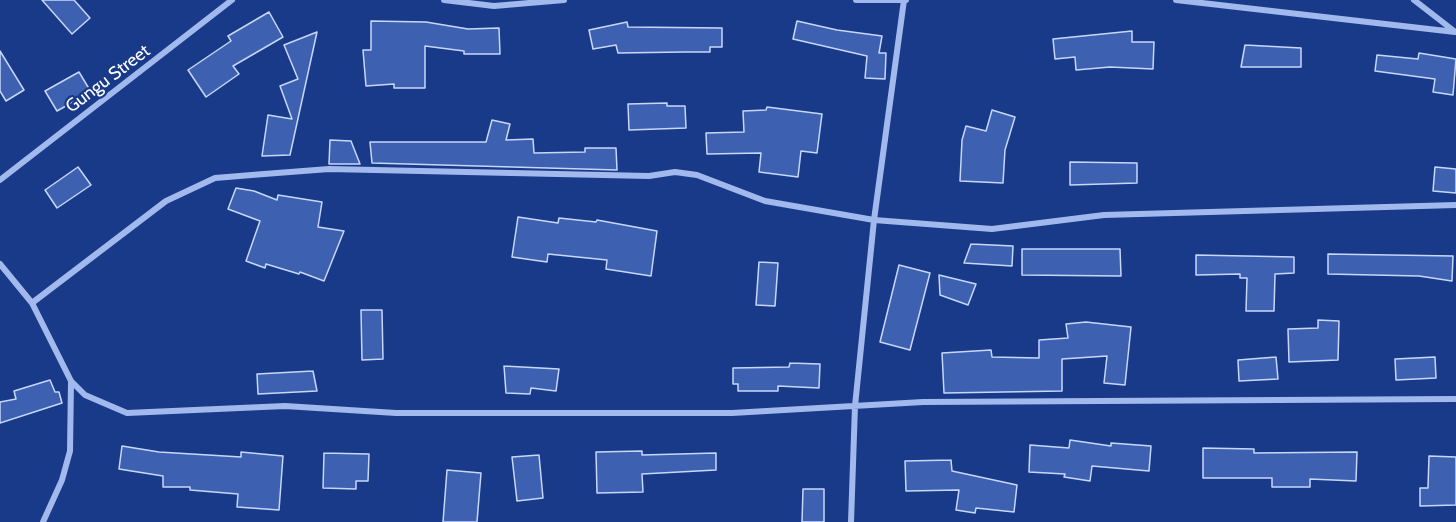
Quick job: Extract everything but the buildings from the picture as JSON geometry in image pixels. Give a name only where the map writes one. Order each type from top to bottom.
[{"type":"street","name":"Gungu Street","points":[[0,180],[232,0]]},
{"type":"street","points":[[444,0],[494,6],[564,0]]},
{"type":"street","points":[[851,522],[855,406],[874,220],[905,0],[856,0]]},
{"type":"street","points":[[1176,0],[1455,32]]},
{"type":"street","points":[[1414,0],[1455,32]]},
{"type":"street","points":[[32,303],[166,201],[215,178],[329,169],[649,176],[675,172],[697,175],[765,201],[874,220],[992,229],[1104,215],[1456,205]]},
{"type":"street","points":[[0,264],[32,303],[71,381],[85,395],[127,413],[285,406],[396,413],[732,413],[923,402],[1456,399]]},
{"type":"street","points":[[43,522],[62,480],[70,451],[71,381]]}]
